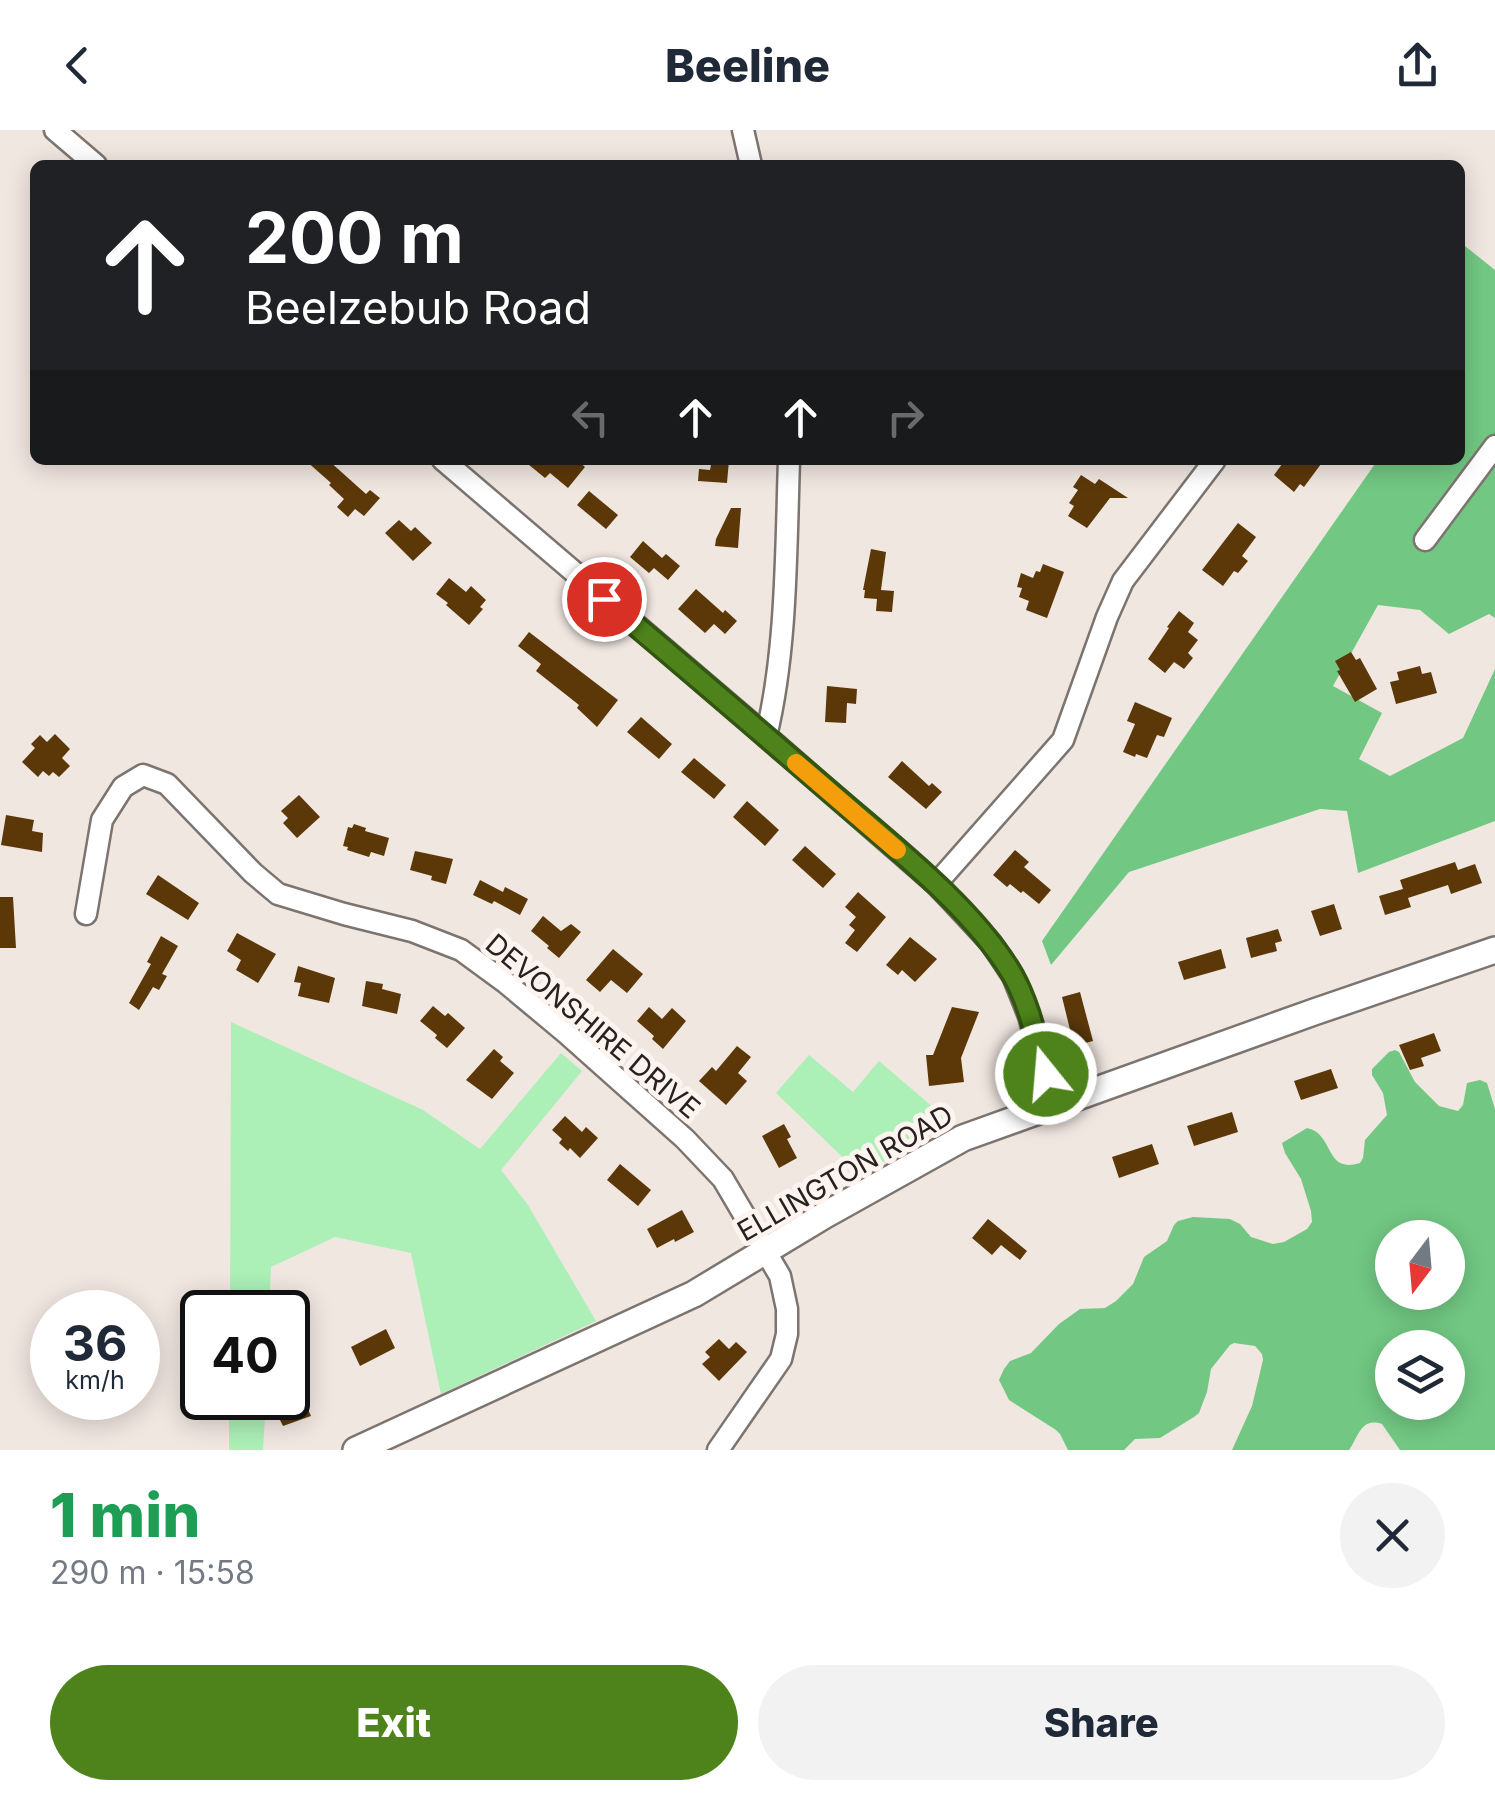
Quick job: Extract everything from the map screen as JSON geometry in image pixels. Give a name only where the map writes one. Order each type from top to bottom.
[{"type":"main road","name":"ELLINGTON ROAD","points":[[356,1450],[694,1294],[963,1138],[1495,950]]},
{"type":"street","points":[[55,130],[90,160]]},
{"type":"street","points":[[743,130],[750,160]]},
{"type":"street","points":[[1425,540],[1495,446]]},
{"type":"street","points":[[449,465],[936,884],[990,943],[1014,976],[1053,1104]]},
{"type":"street","points":[[766,736],[781,639],[789,465]]},
{"type":"street","points":[[936,884],[1063,740],[1123,581],[1211,465]]},
{"type":"street","name":"DEVONSHIRE DRIVE","points":[[86,914],[102,820],[122,788],[143,775],[168,784],[252,873],[278,894],[412,931],[462,950],[506,983],[685,1139],[722,1180],[780,1276],[787,1308],[787,1334],[780,1359],[718,1450]]},
{"type":"green space","points":[[1465,246],[1495,270],[1495,618],[1489,614],[1449,634],[1420,610],[1378,605],[1333,686],[1382,713],[1359,759],[1390,776],[1463,738],[1495,669],[1495,821],[1358,873],[1347,811],[1320,809],[1129,872],[1051,965],[1042,941],[1374,465],[1465,465]]},
{"type":"green space","points":[[231,1022],[423,1110],[480,1149],[561,1053],[582,1071],[501,1170],[528,1205],[596,1321],[441,1394],[411,1253],[335,1237],[271,1267],[270,1290],[230,1290]]},
{"type":"green space","points":[[1395,1050],[1415,1082],[1439,1106],[1458,1111],[1467,1083],[1487,1083],[1495,1109],[1495,1450],[1400,1450],[1382,1424],[1369,1423],[1349,1450],[1232,1450],[1252,1406],[1263,1360],[1255,1346],[1234,1343],[1211,1369],[1199,1413],[1160,1438],[1135,1439],[1124,1450],[1068,1450],[1056,1430],[1009,1400],[999,1380],[1010,1361],[1031,1353],[1080,1309],[1105,1308],[1116,1301],[1133,1284],[1144,1257],[1167,1241],[1178,1221],[1193,1217],[1230,1219],[1251,1237],[1273,1244],[1307,1229],[1312,1222],[1311,1211],[1301,1179],[1282,1143],[1307,1128],[1322,1138],[1340,1163],[1360,1163],[1365,1140],[1387,1115],[1383,1093],[1372,1069]]},
{"type":"green space","points":[[809,1055],[853,1092],[879,1061],[948,1120],[918,1143],[859,1173],[776,1093]]},
{"type":"green space","points":[[229,1420],[265,1420],[263,1450],[229,1450]]},
{"type":"building","points":[[311,465],[334,465],[366,494],[370,490],[380,498],[364,516],[355,509],[348,517],[337,507],[344,499]]},
{"type":"building","points":[[529,465],[585,467],[568,488],[550,473],[545,478]]},
{"type":"building","points":[[711,465],[729,465],[727,483],[698,481],[699,469],[710,470]]},
{"type":"building","points":[[1281,465],[1320,465],[1304,487],[1300,484],[1294,492],[1274,475]]},
{"type":"building","points":[[1081,475],[1095,484],[1099,479],[1128,498],[1110,498],[1087,528],[1068,516],[1074,506],[1069,503],[1078,490],[1073,487]]},
{"type":"building","points":[[589,491],[618,515],[606,529],[577,505]]},
{"type":"building","points":[[731,508],[741,508],[738,548],[715,546],[716,539]]},
{"type":"building","points":[[399,520],[411,531],[415,527],[432,543],[413,561],[385,533]]},
{"type":"building","points":[[1238,523],[1256,537],[1242,556],[1248,561],[1223,586],[1202,570]]},
{"type":"building","points":[[643,541],[662,558],[666,554],[680,566],[668,580],[654,568],[649,573],[630,557]]},
{"type":"building","points":[[871,549],[886,552],[881,590],[894,591],[892,612],[876,611],[877,599],[864,598]]},
{"type":"building","points":[[1043,564],[1064,572],[1047,618],[1026,610],[1029,601],[1019,597],[1022,588],[1017,587],[1021,573],[1033,578]]},
{"type":"building","points":[[449,578],[466,592],[471,586],[486,600],[469,625],[436,594]]},
{"type":"building","points":[[696,589],[737,621],[725,634],[714,624],[705,633],[678,609]]},
{"type":"building","points":[[1179,611],[1194,623],[1188,632],[1198,640],[1188,653],[1193,658],[1184,669],[1174,662],[1165,673],[1148,659]]},
{"type":"building","points":[[529,632],[618,700],[597,727],[577,708],[579,705],[536,671],[541,664],[518,646]]},
{"type":"building","points":[[1351,652],[1356,660],[1360,658],[1377,689],[1355,702],[1335,661]]},
{"type":"building","points":[[1420,666],[1422,674],[1431,672],[1437,693],[1396,704],[1390,682],[1399,680],[1397,672]]},
{"type":"building","points":[[827,686],[857,689],[856,704],[847,703],[846,723],[825,722]]},
{"type":"building","points":[[1135,702],[1172,718],[1164,737],[1157,735],[1147,758],[1123,752],[1135,724],[1127,721]]},
{"type":"building","points":[[641,717],[672,744],[659,759],[627,732]]},
{"type":"building","points":[[55,734],[70,749],[62,758],[70,766],[59,777],[43,771],[38,777],[22,762],[35,748],[31,744],[40,735],[47,742]]},
{"type":"building","points":[[694,758],[726,785],[714,799],[681,772]]},
{"type":"building","points":[[902,761],[929,786],[932,783],[942,792],[926,809],[888,777]]},
{"type":"building","points":[[299,795],[320,817],[297,838],[283,823],[288,818],[281,811]]},
{"type":"building","points":[[747,801],[779,830],[765,846],[733,817]]},
{"type":"building","points":[[6,815],[34,820],[32,831],[43,833],[42,852],[1,845]]},
{"type":"building","points":[[354,824],[389,838],[384,856],[371,852],[369,857],[343,846],[348,827]]},
{"type":"building","points":[[805,846],[836,874],[823,888],[792,860]]},
{"type":"building","points":[[1015,850],[1029,862],[1024,867],[1051,890],[1039,904],[993,875]]},
{"type":"building","points":[[415,851],[453,859],[446,884],[410,870]]},
{"type":"building","points":[[1455,862],[1458,870],[1475,864],[1482,883],[1451,894],[1448,885],[1408,898],[1411,907],[1385,915],[1379,896],[1403,889],[1400,880]]},
{"type":"building","points":[[158,875],[199,903],[188,920],[146,894]]},
{"type":"building","points":[[480,880],[528,899],[520,915],[473,895]]},
{"type":"building","points":[[858,892],[886,917],[857,952],[845,943],[855,930],[849,925],[856,917],[845,907]]},
{"type":"building","points":[[0,897],[13,897],[16,948],[0,948]]},
{"type":"building","points":[[1334,904],[1342,929],[1320,936],[1311,911]]},
{"type":"building","points":[[543,916],[561,931],[571,924],[581,932],[559,958],[531,931]]},
{"type":"building","points":[[1278,929],[1282,941],[1275,943],[1277,951],[1251,958],[1246,938]]},
{"type":"building","points":[[237,933],[276,954],[258,983],[236,970],[241,960],[227,951]]},
{"type":"building","points":[[161,936],[178,946],[162,974],[167,976],[159,990],[153,987],[139,1010],[129,1003],[151,964],[147,962]]},
{"type":"building","points":[[910,937],[937,959],[915,982],[902,970],[898,975],[886,965]]},
{"type":"building","points":[[613,949],[643,974],[627,993],[611,980],[600,992],[586,980]]},
{"type":"building","points":[[1221,949],[1226,968],[1184,980],[1178,962]]},
{"type":"building","points":[[298,966],[335,978],[329,1003],[298,996],[301,983],[294,982]]},
{"type":"building","points":[[366,981],[383,984],[382,989],[401,994],[397,1014],[362,1006]]},
{"type":"building","points":[[1080,992],[1093,1041],[1074,1046],[1062,997]]},
{"type":"building","points":[[433,1006],[465,1028],[447,1048],[420,1021]]},
{"type":"building","points":[[649,1007],[662,1019],[672,1008],[686,1021],[663,1049],[637,1021]]},
{"type":"building","points":[[952,1007],[979,1012],[961,1058],[964,1082],[929,1086],[926,1055],[933,1055]]},
{"type":"building","points":[[1434,1033],[1441,1051],[1421,1058],[1424,1066],[1410,1070],[1399,1045]]},
{"type":"building","points":[[737,1046],[751,1057],[738,1073],[747,1081],[726,1105],[699,1081],[712,1067],[716,1071]]},
{"type":"building","points":[[494,1049],[503,1057],[500,1061],[514,1073],[492,1099],[466,1080]]},
{"type":"building","points":[[1331,1069],[1338,1088],[1301,1100],[1294,1081]]},
{"type":"building","points":[[1232,1112],[1238,1132],[1194,1146],[1187,1126]]},
{"type":"building","points":[[565,1116],[582,1132],[586,1127],[598,1138],[580,1158],[559,1143],[562,1139],[552,1130]]},
{"type":"building","points":[[784,1124],[797,1158],[779,1168],[762,1136]]},
{"type":"building","points":[[1152,1144],[1159,1164],[1119,1178],[1112,1157]]},
{"type":"building","points":[[620,1164],[651,1190],[638,1206],[607,1180]]},
{"type":"building","points":[[682,1210],[694,1232],[657,1248],[647,1229]]},
{"type":"building","points":[[988,1219],[1027,1251],[1020,1260],[1001,1245],[992,1255],[972,1238]]},
{"type":"building","points":[[386,1329],[395,1348],[360,1366],[351,1347]]},
{"type":"building","points":[[719,1339],[729,1349],[736,1342],[747,1352],[719,1381],[702,1364],[710,1357],[705,1352]]},
{"type":"slow traffic","points":[[796,763],[897,850]]},
{"type":"route","points":[[604,599],[936,884],[990,943],[1014,976],[1046,1074]]}]
